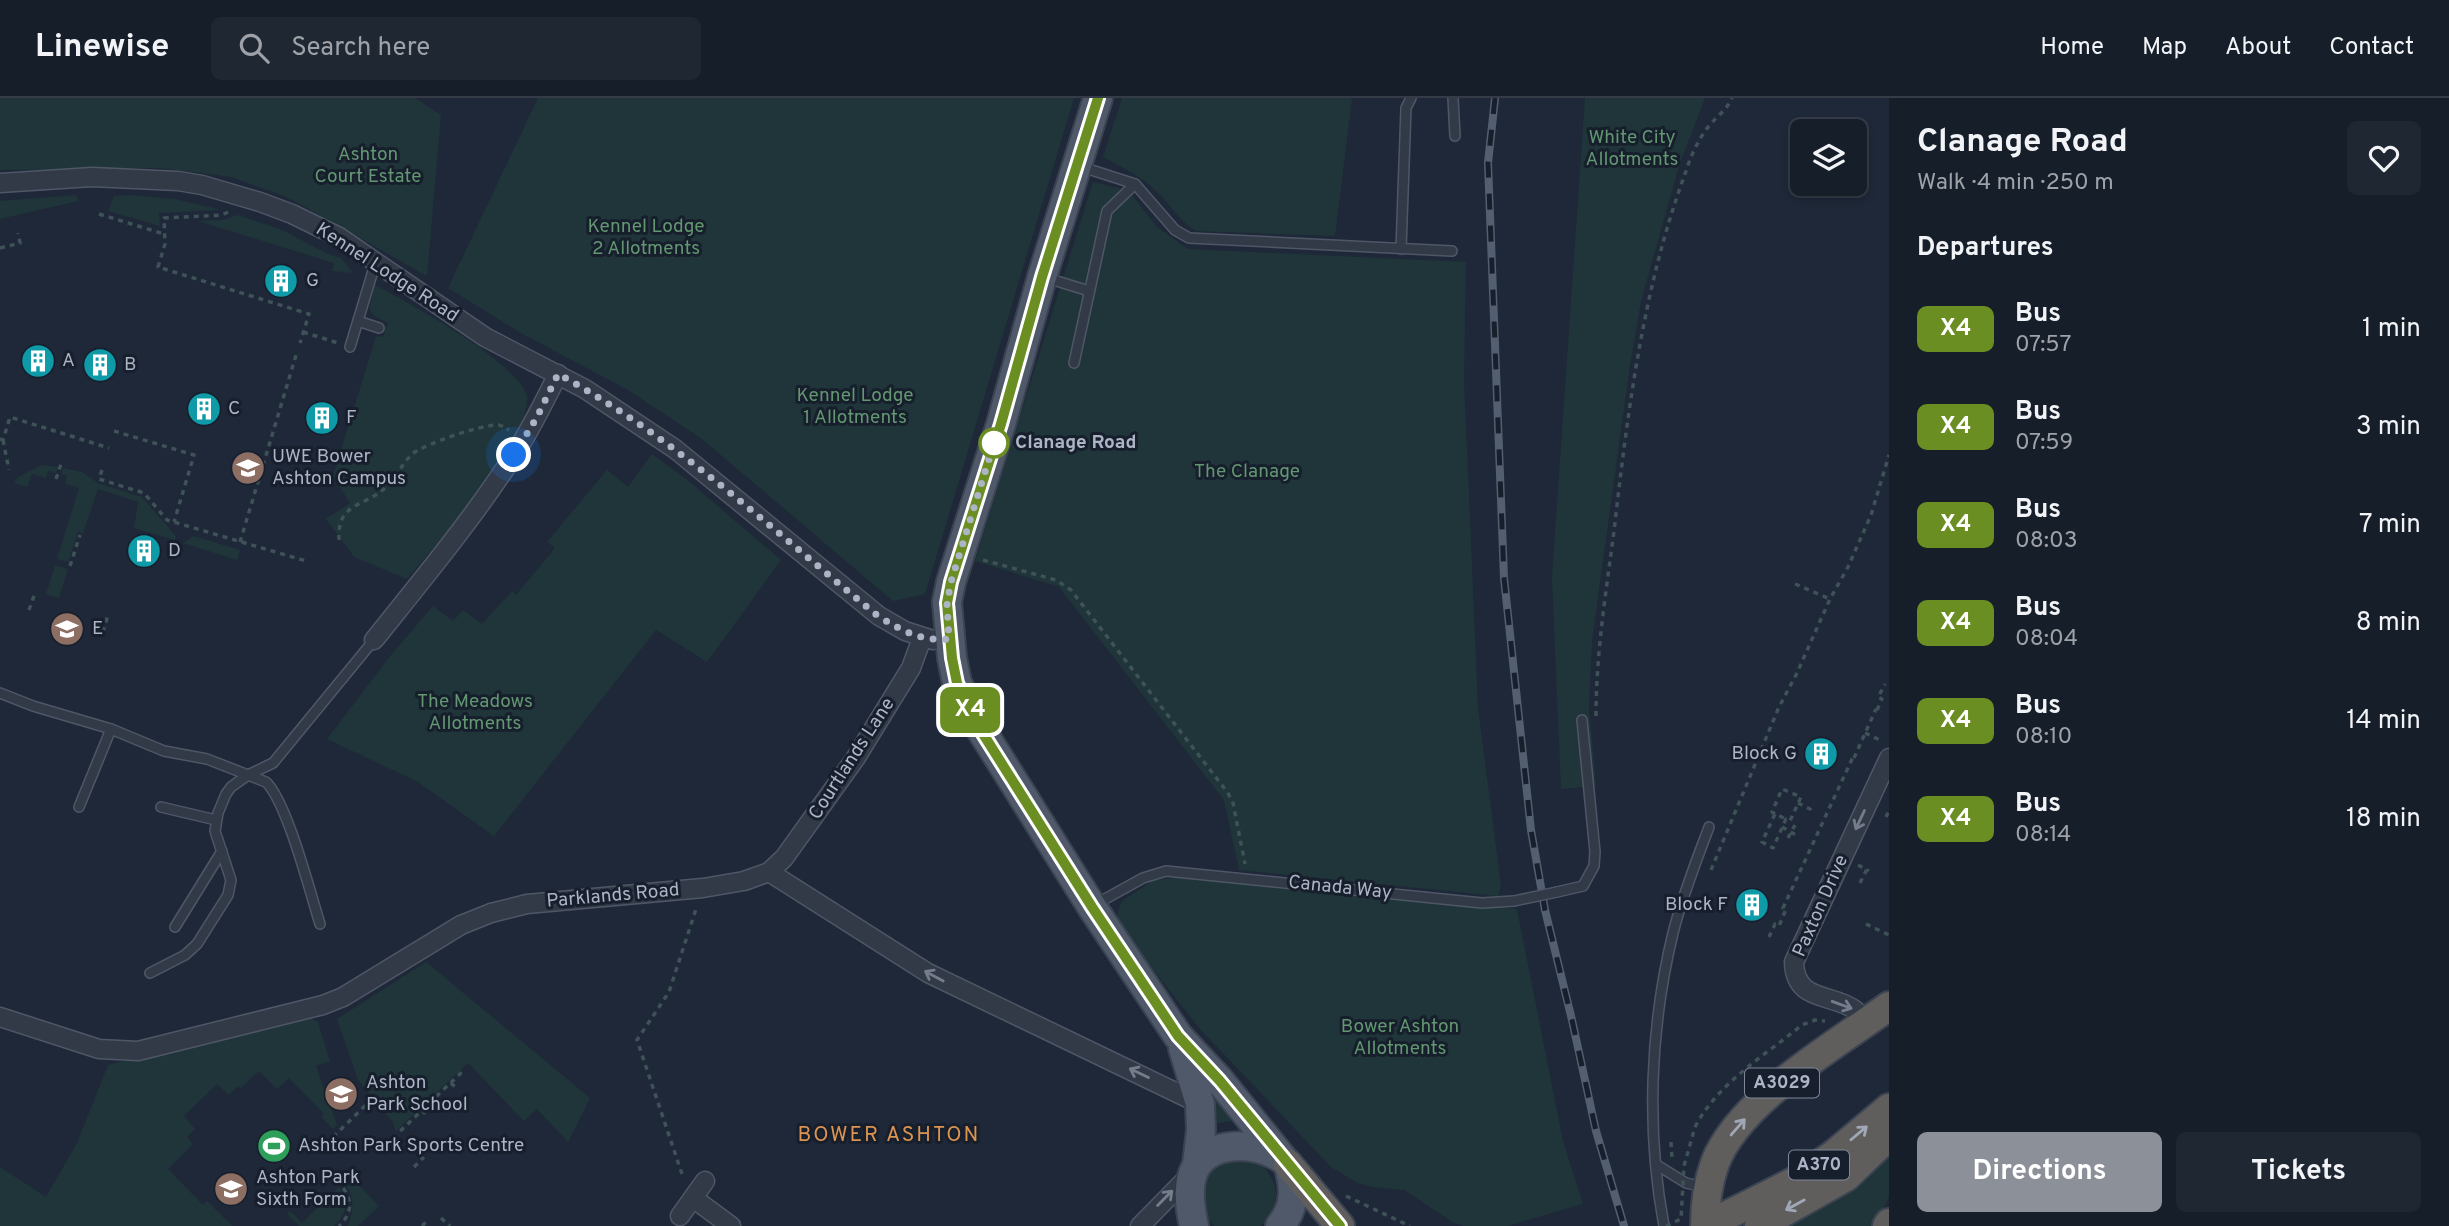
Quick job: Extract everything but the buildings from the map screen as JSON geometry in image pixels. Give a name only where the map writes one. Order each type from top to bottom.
[{"type":"highway","name":"A3029","points":[[1706,1226],[1705,1207],[1715,1163],[1729,1138],[1765,1096],[1889,1006]]},
{"type":"highway","name":"A370","points":[[1750,1218],[1889,1108]]},
{"type":"highway","name":"A370","points":[[1706,1226],[1750,1218],[1846,1177],[1889,1136]]},
{"type":"highway","points":[[1285,1162],[1340,1226]]},
{"type":"main road","points":[[1098,98],[1042,277],[936,639],[965,702],[1092,907],[1178,1036],[1220,1081],[1285,1162],[1293,1197],[1285,1223]]},
{"type":"main road","points":[[1178,1036],[1200,1104],[1201,1130],[1190,1205],[1194,1226]]},
{"type":"main road","points":[[1195,1168],[1207,1156],[1231,1147],[1256,1148],[1285,1162]]},
{"type":"street","name":"Kennel Lodge Road","points":[[0,183],[92,177],[148,178],[202,185],[292,214],[339,237],[485,337],[585,389],[675,449],[878,616],[936,639]]},
{"type":"street","points":[[374,640],[410,596],[514,455],[558,374]]},
{"type":"street","name":"Courtlands Lane","points":[[769,872],[784,858],[840,783],[911,668],[936,639]]},
{"type":"street","name":"Paxton Drive","points":[[1863,1025],[1853,1009],[1820,998],[1805,988],[1797,978],[1794,962],[1887,750]]},
{"type":"street","points":[[769,872],[928,973],[1200,1104]]},
{"type":"street","name":"Parklands Road","points":[[0,1017],[99,1049],[138,1051],[333,1001],[355,991],[461,925],[507,909],[548,902],[703,888],[744,881],[769,872]]},
{"type":"street","points":[[1140,1226],[1195,1168]]},
{"type":"street","points":[[680,1216],[705,1181]]},
{"type":"street","points":[[693,1198],[731,1226]]},
{"type":"lane","points":[[1401,248],[1406,107],[1411,98]]},
{"type":"lane","points":[[1453,98],[1455,136]]},
{"type":"lane","points":[[1077,165],[1135,184],[1175,230],[1189,238],[1452,251]]},
{"type":"lane","points":[[1074,363],[1107,211],[1135,184]]},
{"type":"lane","points":[[350,347],[376,261]]},
{"type":"lane","points":[[1042,277],[1089,291]]},
{"type":"lane","points":[[358,321],[379,328]]},
{"type":"lane","points":[[150,972],[185,956],[197,944],[228,895],[231,880],[215,831],[216,820],[226,794],[248,775],[273,763],[374,640]]},
{"type":"lane","points":[[0,693],[33,706],[111,729],[164,751],[207,759],[267,782],[278,799],[320,924]]},
{"type":"lane","name":"Canada Way","points":[[1092,907],[1143,878],[1166,871],[1482,903],[1514,901],[1583,886],[1594,866],[1594,829],[1582,720]]},
{"type":"lane","points":[[79,807],[111,729]]},
{"type":"lane","points":[[161,807],[216,820]]},
{"type":"lane","points":[[1665,1226],[1654,1131],[1654,1071],[1662,980],[1677,918],[1709,827]]},
{"type":"lane","points":[[175,927],[222,851]]},
{"type":"lane","points":[[1657,1165],[1675,1178],[1709,1188]]},
{"type":"path","points":[[1596,719],[1597,673],[1615,516],[1645,312],[1685,173],[1703,136],[1710,125],[1720,117],[1731,98]]},
{"type":"path","points":[[236,208],[222,215],[164,218],[165,244],[158,267],[309,314],[300,343]]},
{"type":"path","points":[[99,214],[165,234]]},
{"type":"path","points":[[0,248],[20,243],[18,233]]},
{"type":"path","points":[[303,332],[350,347]]},
{"type":"path","points":[[240,542],[297,352]]},
{"type":"path","points":[[9,470],[1,440],[10,417],[109,448]]},
{"type":"path","points":[[340,540],[339,523],[345,514],[387,487],[415,452],[457,435],[494,426],[503,426],[515,434]]},
{"type":"path","points":[[114,431],[194,455],[174,522]]},
{"type":"path","points":[[1709,875],[1748,777],[1871,515],[1889,455]]},
{"type":"path","points":[[56,479],[62,461]]},
{"type":"path","points":[[102,470],[99,479],[144,493],[167,520],[306,561]]},
{"type":"path","points":[[70,566],[80,535]]},
{"type":"path","points":[[981,560],[1056,580],[1071,590],[1228,793],[1233,803],[1246,878]]},
{"type":"path","points":[[1795,584],[1830,599]]},
{"type":"path","points":[[29,610],[35,593]]},
{"type":"path","points":[[103,632],[108,615]]},
{"type":"path","points":[[1769,937],[1776,924],[1779,926],[1786,909],[1783,908],[1882,699],[1878,697],[1885,684]]},
{"type":"path","points":[[1865,733],[1887,750]]},
{"type":"path","points":[[1782,789],[1801,797],[1798,803],[1790,821],[1772,812],[1782,789]]},
{"type":"path","points":[[1798,803],[1810,809],[1813,803]]},
{"type":"path","points":[[1886,817],[1889,811]]},
{"type":"path","points":[[1775,814],[1762,842],[1773,848],[1786,819]]},
{"type":"path","points":[[1788,838],[1795,825]]},
{"type":"path","points":[[1782,827],[1796,835]]},
{"type":"path","points":[[1860,883],[1867,870]]},
{"type":"path","points":[[682,1174],[637,1040],[669,992],[703,888]]},
{"type":"path","points":[[1866,924],[1889,935]]},
{"type":"path","points":[[1665,1226],[1681,1219],[1684,1166],[1695,1127],[1718,1094],[1802,1025],[1815,1020],[1863,1025]]},
{"type":"path","points":[[393,1138],[466,1069]]},
{"type":"path","points":[[451,1083],[457,1089]]},
{"type":"path","points":[[326,1144],[369,1102]]},
{"type":"path","points":[[422,1111],[428,1117]]},
{"type":"path","points":[[1670,1132],[1675,1178]]},
{"type":"path","points":[[414,1167],[424,1157]]},
{"type":"path","points":[[340,1183],[348,1176],[344,1172]]},
{"type":"path","points":[[330,1173],[348,1196],[348,1217],[339,1226]]},
{"type":"path","points":[[1343,1195],[1410,1226]]},
{"type":"path","points":[[441,1218],[450,1226]]},
{"type":"path","points":[[422,1226],[428,1220]]},
{"type":"green space","name":"Ashton Court Estate","points":[[0,98],[415,98],[441,115],[427,276],[289,198],[231,177],[161,168],[0,170]]},
{"type":"green space","points":[[538,98],[1074,98],[925,594],[893,601],[702,439],[628,390],[521,333],[448,288]]},
{"type":"green space","points":[[1122,98],[1352,98],[1335,236],[1196,231],[1150,186],[1103,157]]},
{"type":"green space","name":"White City Allotments","points":[[1585,98],[1705,98],[1680,163],[1641,301],[1629,372],[1592,641],[1589,708],[1596,786],[1561,789],[1552,577]]},
{"type":"green space","name":"The Clanage","points":[[1093,182],[1129,191],[1157,227],[1188,249],[1466,262],[1464,380],[1478,707],[1501,886],[1498,896],[1239,870],[1224,800],[1059,587],[975,561]]},
{"type":"green space","points":[[76,195],[78,201],[0,219],[0,201]]},
{"type":"green space","points":[[114,196],[175,199],[222,210],[159,213],[160,226],[108,211]]},
{"type":"green space","points":[[238,215],[282,230],[341,258],[353,273],[332,271],[334,263],[198,221],[222,220]]},
{"type":"green space","points":[[375,285],[434,318],[481,349],[517,379],[526,393],[526,410],[501,460],[407,579],[354,557],[326,519],[350,503],[333,476],[376,336],[383,337],[388,323],[374,316],[369,309]]},
{"type":"green space","name":"The Meadows Allotments","points":[[652,454],[686,479],[781,560],[707,662],[656,630],[494,836],[418,782],[327,739],[391,655],[433,606],[453,621],[463,610],[482,624],[512,591],[516,595],[555,548],[547,542],[607,470],[628,487]]},
{"type":"green space","points":[[42,465],[58,467],[56,473],[48,471],[46,478],[32,474],[27,487],[14,483],[18,477]]},
{"type":"green space","points":[[63,468],[82,472],[98,483],[142,497],[176,536],[175,540],[134,528],[138,502],[98,489],[83,533],[78,532],[68,562],[57,559],[79,488],[65,484],[67,476],[61,474]]},
{"type":"green space","points":[[194,536],[240,550],[237,560],[183,543]]},
{"type":"green space","points":[[55,565],[68,569],[59,598],[46,594]]},
{"type":"green space","name":"Bower Ashton Allotments","points":[[1183,877],[1517,909],[1563,1141],[1583,1204],[1507,1226],[1465,1226],[1454,1223],[1404,1190],[1357,1183],[1331,1167],[1200,1029],[1118,925],[1118,911],[1122,901],[1154,880]]},
{"type":"green space","points":[[426,962],[590,1098],[568,1142],[537,1109],[524,1121],[468,1063],[396,1131],[393,1122],[358,1080],[337,1019]]},
{"type":"green space","points":[[301,1018],[318,1022],[330,1061],[316,1066],[337,1125],[333,1129],[321,1117],[324,1114],[289,1078],[277,1089],[259,1071],[229,1095],[217,1084],[184,1116],[195,1129],[187,1137],[193,1144],[168,1169],[203,1205],[207,1201],[232,1226],[0,1226],[0,1167],[46,1197],[77,1143],[108,1065]]},
{"type":"green space","points":[[1208,1084],[1238,1120],[1209,1125]]},
{"type":"green space","points":[[1227,1157],[1259,1162],[1271,1177],[1276,1202],[1268,1219],[1261,1226],[1214,1226],[1202,1211],[1202,1185],[1206,1174]]},
{"type":"green space","points":[[1889,1157],[1889,1197],[1875,1226],[1786,1226],[1850,1192]]},
{"type":"green space","points":[[350,1176],[379,1206],[358,1226],[348,1226],[352,1203],[344,1183]]},
{"type":"green space","points":[[339,1187],[345,1208],[342,1217],[334,1226],[299,1226],[287,1214],[290,1211],[302,1223]]},
{"type":"railway","points":[[1495,98],[1488,163],[1504,578],[1531,830],[1545,910],[1596,1131],[1624,1226]]},
{"type":"bus line","name":"X4","points":[[1098,98],[951,582],[947,603],[949,639],[957,683],[980,729],[1092,907],[1178,1036],[1220,1081],[1340,1226]]},
{"type":"place","name":"G","points":[[281,281]]},
{"type":"place","name":"A","points":[[38,361]]},
{"type":"place","name":"B","points":[[100,365]]},
{"type":"place","name":"C","points":[[204,409]]},
{"type":"place","name":"F","points":[[322,418]]},
{"type":"place","name":"Clanage Road","points":[[994,443]]},
{"type":"place","name":"UWE Bower Ashton Campus","points":[[248,468]]},
{"type":"place","name":"D","points":[[144,551]]},
{"type":"place","name":"E","points":[[67,629]]},
{"type":"place","name":"Block G","points":[[1821,754]]},
{"type":"place","name":"Block F","points":[[1752,905]]},
{"type":"place","name":"Ashton Park School","points":[[341,1094]]},
{"type":"place","name":"Ashton Park Sports Centre","points":[[274,1146]]},
{"type":"place","name":"Ashton Park Sixth Form","points":[[231,1189]]},
{"type":"district","name":"BOWER ASHTON","points":[[889,1135]]},
{"type":"route","points":[[514,455],[558,374],[675,449],[878,616],[922,638],[938,640],[949,639],[947,603],[951,582],[994,443]]},
{"type":"park label","name":"Kennel Lodge 2 Allotments","points":[[646,238]]},
{"type":"park label","name":"Kennel Lodge 1 Allotments","points":[[855,407]]}]
